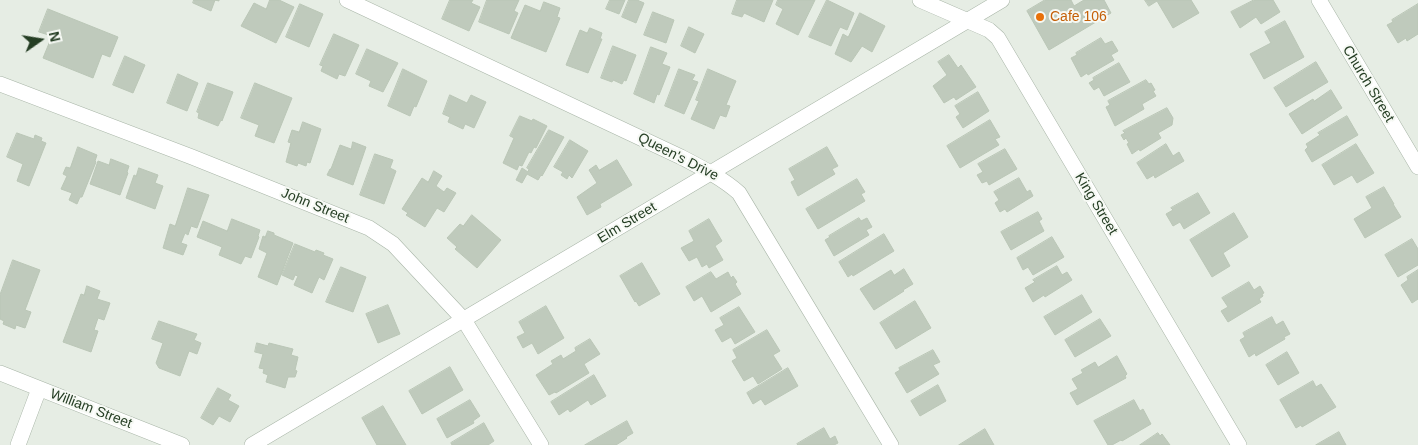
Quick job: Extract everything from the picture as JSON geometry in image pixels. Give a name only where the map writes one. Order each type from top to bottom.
[{"type":"street","name":"Queen's Drive","points":[[347,0],[711,173],[739,193],[891,445]]},
{"type":"street","name":"King Street","points":[[920,0],[988,30],[998,38],[1239,445]]},
{"type":"street","name":"Elm Street","points":[[252,445],[1002,0]]},
{"type":"street","name":"Church Street","points":[[1319,0],[1418,167]]},
{"type":"street","name":"John Street","points":[[0,84],[192,157],[369,228],[393,244],[464,320],[541,445]]},
{"type":"street","name":"William Street","points":[[0,373],[182,445]]},
{"type":"street","points":[[18,445],[38,389]]},
{"type":"building","points":[[194,0],[215,0],[211,11],[193,3]]},
{"type":"building","points":[[270,0],[279,0],[294,7],[276,43],[241,26],[254,3],[266,9]]},
{"type":"building","points":[[450,0],[473,0],[471,3],[480,7],[469,31],[442,19]]},
{"type":"building","points":[[487,0],[519,0],[514,11],[518,13],[509,34],[479,22]]},
{"type":"building","points":[[610,0],[625,0],[619,14],[606,9]]},
{"type":"building","points":[[629,0],[637,0],[644,3],[636,23],[622,17]]},
{"type":"building","points":[[737,0],[773,0],[764,22],[744,13],[742,17],[732,14]]},
{"type":"building","points":[[778,0],[815,0],[798,35],[776,24],[783,9],[776,5]]},
{"type":"building","points":[[827,0],[854,13],[847,30],[840,27],[831,46],[809,37]]},
{"type":"building","points":[[1045,0],[1071,0],[1074,6],[1084,0],[1104,0],[1111,13],[1049,50],[1027,11]]},
{"type":"building","points":[[1145,0],[1191,0],[1199,13],[1173,28],[1157,1],[1149,6]]},
{"type":"building","points":[[1254,0],[1273,0],[1280,12],[1261,24],[1256,17],[1240,28],[1231,12]]},
{"type":"building","points":[[544,2],[560,8],[557,17],[560,18],[546,52],[511,38],[525,5],[540,11]]},
{"type":"building","points":[[300,4],[323,14],[309,47],[286,37]]},
{"type":"building","points":[[1418,4],[1418,34],[1407,41],[1406,38],[1398,43],[1387,25]]},
{"type":"building","points":[[48,9],[118,37],[110,57],[102,54],[93,78],[43,58],[52,36],[39,32]]},
{"type":"building","points":[[653,12],[674,20],[666,43],[644,35]]},
{"type":"building","points":[[860,13],[885,26],[872,52],[862,46],[851,62],[835,54],[843,34],[848,37]]},
{"type":"building","points":[[1285,21],[1304,57],[1264,79],[1250,54],[1271,43],[1265,32]]},
{"type":"building","points":[[689,27],[704,34],[695,53],[681,46]]},
{"type":"building","points":[[590,28],[602,33],[600,39],[602,39],[588,73],[566,65],[580,30],[587,33]]},
{"type":"building","points":[[334,34],[359,45],[345,76],[339,74],[337,79],[321,71],[323,66],[320,65]]},
{"type":"building","points":[[1101,38],[1105,44],[1112,41],[1118,51],[1111,55],[1114,60],[1081,77],[1071,58]]},
{"type":"building","points":[[613,46],[636,55],[626,81],[624,80],[622,84],[601,78]]},
{"type":"building","points":[[651,47],[667,53],[662,64],[670,67],[654,103],[634,94]]},
{"type":"building","points":[[367,49],[398,63],[383,92],[369,86],[371,81],[356,74]]},
{"type":"building","points":[[949,55],[958,68],[961,65],[976,87],[956,100],[954,97],[944,103],[933,86],[947,75],[938,62]]},
{"type":"building","points":[[125,56],[145,65],[133,93],[113,85]]},
{"type":"building","points":[[1316,62],[1328,82],[1286,107],[1274,88]]},
{"type":"building","points":[[1119,63],[1130,82],[1104,96],[1099,87],[1094,90],[1089,83],[1094,80],[1093,78]]},
{"type":"building","points":[[403,69],[427,81],[410,116],[388,106]]},
{"type":"building","points":[[679,69],[695,75],[692,80],[698,82],[684,114],[665,106]]},
{"type":"building","points":[[708,69],[736,81],[726,105],[730,106],[726,117],[720,115],[714,129],[691,119],[699,101],[696,100]]},
{"type":"building","points":[[178,74],[198,83],[187,111],[167,103]]},
{"type":"building","points":[[1146,80],[1149,84],[1151,83],[1156,96],[1142,104],[1144,109],[1115,126],[1106,107],[1110,105],[1108,101]]},
{"type":"building","points":[[208,83],[233,92],[222,121],[218,126],[198,118],[199,113],[197,112]]},
{"type":"building","points":[[255,83],[292,98],[274,143],[255,136],[259,125],[241,118]]},
{"type":"building","points":[[1331,90],[1342,108],[1302,134],[1289,114]]},
{"type":"building","points":[[978,92],[989,111],[963,128],[956,117],[960,114],[955,106]]},
{"type":"building","points":[[450,95],[467,103],[471,95],[486,102],[474,128],[465,124],[463,129],[448,122],[450,117],[443,114]]},
{"type":"building","points":[[1167,108],[1173,118],[1172,125],[1158,133],[1161,138],[1132,154],[1127,144],[1129,143],[1121,135],[1125,133],[1123,131]]},
{"type":"building","points":[[520,116],[532,121],[533,119],[547,126],[536,148],[534,147],[531,153],[529,152],[522,166],[519,165],[517,170],[503,163],[514,138],[510,136]]},
{"type":"building","points":[[1347,116],[1358,135],[1312,162],[1305,150],[1308,147],[1306,144],[1320,135],[1318,133]]},
{"type":"building","points":[[990,120],[1000,137],[995,139],[999,145],[960,168],[947,146]]},
{"type":"building","points":[[303,122],[321,129],[310,163],[307,162],[306,166],[298,163],[297,166],[286,162],[291,143],[288,142],[292,130],[299,132]]},
{"type":"building","points":[[549,130],[564,137],[542,176],[538,180],[527,174],[522,183],[516,180],[522,168],[528,172],[529,169],[527,168]]},
{"type":"building","points":[[17,133],[34,139],[35,135],[42,138],[41,141],[46,143],[29,186],[17,181],[23,164],[7,157]]},
{"type":"building","points":[[570,140],[588,151],[572,178],[569,175],[567,179],[561,175],[563,172],[554,167]]},
{"type":"building","points":[[353,142],[366,147],[353,185],[327,175],[340,145],[351,149]]},
{"type":"building","points":[[1166,144],[1173,156],[1179,152],[1184,161],[1155,178],[1154,175],[1147,179],[1137,163]]},
{"type":"building","points":[[1356,144],[1374,173],[1357,183],[1352,175],[1334,185],[1322,165]]},
{"type":"building","points":[[78,147],[97,155],[82,197],[80,197],[77,204],[69,200],[72,193],[61,189],[67,176],[63,174],[66,167],[70,168]]},
{"type":"building","points":[[827,147],[838,166],[832,169],[835,174],[798,196],[791,182],[795,180],[789,169]]},
{"type":"building","points":[[1005,149],[1017,169],[989,185],[987,181],[982,183],[977,175],[983,172],[978,164]]},
{"type":"building","points":[[375,154],[393,160],[390,168],[396,171],[384,204],[360,195]]},
{"type":"building","points":[[111,159],[129,166],[120,195],[90,184],[98,161],[109,165]]},
{"type":"building","points":[[617,160],[632,185],[600,204],[601,207],[587,215],[577,197],[597,183],[589,170],[596,165],[599,170]]},
{"type":"building","points":[[139,168],[158,175],[155,183],[163,186],[155,209],[126,198],[134,175],[136,176]]},
{"type":"building","points":[[434,171],[442,176],[436,186],[444,192],[447,188],[456,193],[444,212],[437,208],[425,227],[406,215],[408,213],[402,209],[422,178],[428,182]]},
{"type":"building","points":[[1019,178],[1027,192],[1030,190],[1033,196],[1007,212],[1005,209],[1000,212],[995,203],[999,200],[994,192]]},
{"type":"building","points":[[857,179],[865,192],[861,194],[865,201],[818,229],[806,209]]},
{"type":"building","points":[[1384,187],[1401,217],[1365,238],[1354,219],[1372,208],[1366,197]]},
{"type":"building","points":[[188,188],[209,195],[197,228],[191,226],[188,235],[185,233],[181,243],[187,245],[183,255],[163,248],[170,224],[175,226]]},
{"type":"building","points":[[1198,193],[1210,213],[1184,229],[1180,222],[1173,226],[1166,214],[1173,210],[1171,208]]},
{"type":"building","points":[[1038,212],[1042,219],[1039,221],[1044,231],[1011,250],[1001,232]]},
{"type":"building","points":[[1234,213],[1248,237],[1223,253],[1230,266],[1212,277],[1190,240]]},
{"type":"building","points":[[472,215],[501,240],[477,268],[455,249],[457,247],[447,238],[460,224],[463,226]]},
{"type":"building","points":[[859,218],[861,221],[867,218],[872,227],[866,230],[869,235],[834,256],[825,240]]},
{"type":"building","points":[[232,219],[260,230],[251,258],[245,256],[241,264],[219,255],[222,247],[197,237],[203,221],[227,231]]},
{"type":"building","points":[[709,219],[722,241],[715,246],[723,260],[709,268],[707,264],[702,267],[697,257],[689,261],[681,248],[694,241],[689,231]]},
{"type":"building","points":[[268,231],[293,243],[277,285],[258,277],[267,253],[259,249],[263,236],[265,237]]},
{"type":"building","points":[[884,234],[894,251],[853,276],[852,274],[848,277],[839,262]]},
{"type":"building","points":[[1052,237],[1064,257],[1033,275],[1028,267],[1023,270],[1017,258]]},
{"type":"building","points":[[1412,239],[1418,249],[1418,265],[1398,277],[1385,255]]},
{"type":"building","points":[[295,244],[315,252],[316,250],[324,253],[323,255],[333,259],[324,280],[319,277],[312,293],[294,285],[298,276],[295,275],[293,280],[282,275]]},
{"type":"building","points":[[13,260],[40,270],[25,310],[31,312],[25,328],[16,325],[15,329],[3,324],[4,321],[0,319],[0,295]]},
{"type":"building","points":[[642,263],[660,294],[639,306],[620,276]]},
{"type":"building","points":[[1057,266],[1062,275],[1067,272],[1072,280],[1045,297],[1044,295],[1033,302],[1025,288],[1035,282],[1033,280]]},
{"type":"building","points":[[341,267],[366,277],[353,312],[326,302]]},
{"type":"building","points":[[904,269],[913,284],[874,310],[860,289],[891,270],[894,275]]},
{"type":"building","points":[[1418,270],[1418,299],[1412,303],[1401,285],[1408,280],[1407,277]]},
{"type":"building","points":[[711,272],[716,279],[728,272],[731,278],[733,276],[737,282],[735,284],[741,294],[711,312],[702,296],[694,301],[686,287]]},
{"type":"building","points":[[1249,282],[1254,290],[1260,286],[1264,293],[1259,299],[1261,302],[1228,322],[1221,311],[1228,307],[1222,298]]},
{"type":"building","points":[[87,286],[100,291],[97,299],[110,303],[104,320],[98,318],[94,330],[98,331],[91,352],[63,342],[81,294],[84,295]]},
{"type":"building","points":[[1082,295],[1092,312],[1055,335],[1044,317]]},
{"type":"building","points":[[915,301],[931,328],[896,349],[880,323]]},
{"type":"building","points":[[388,305],[400,334],[378,343],[366,314]]},
{"type":"building","points":[[546,306],[564,338],[538,354],[532,343],[523,348],[517,337],[525,333],[519,322]]},
{"type":"building","points":[[739,307],[755,332],[735,344],[731,337],[722,342],[715,330],[724,325],[720,318]]},
{"type":"building","points":[[1272,317],[1276,325],[1283,321],[1290,334],[1256,356],[1255,353],[1249,357],[1240,340],[1245,337],[1243,333]]},
{"type":"building","points":[[1100,319],[1111,336],[1075,357],[1065,340]]},
{"type":"building","points":[[159,321],[197,334],[194,340],[201,343],[197,354],[189,351],[180,376],[159,368],[156,363],[163,343],[152,339]]},
{"type":"building","points":[[767,330],[780,351],[773,355],[782,369],[758,384],[753,376],[744,381],[732,361],[737,358],[733,350]]},
{"type":"building","points":[[590,339],[600,354],[584,364],[589,373],[556,393],[549,395],[536,375],[553,364],[551,361],[561,355],[563,359],[576,351],[575,348]]},
{"type":"building","points":[[257,343],[268,346],[269,343],[293,349],[291,355],[298,357],[295,377],[288,377],[285,388],[266,382],[268,375],[263,373],[264,369],[259,368],[263,354],[255,352]]},
{"type":"building","points":[[933,350],[940,362],[933,365],[939,374],[907,393],[895,373],[900,370],[899,368]]},
{"type":"building","points":[[1287,352],[1299,373],[1278,385],[1266,365]]},
{"type":"building","points":[[1117,356],[1127,374],[1126,378],[1077,405],[1070,393],[1078,389],[1072,379],[1083,373],[1081,370],[1095,362],[1098,367]]},
{"type":"building","points":[[450,367],[463,390],[422,414],[409,391]]},
{"type":"building","points":[[788,368],[798,386],[765,405],[761,399],[753,404],[747,393]]},
{"type":"building","points":[[594,375],[606,396],[591,405],[588,400],[570,412],[568,409],[559,415],[551,402]]},
{"type":"building","points":[[1313,381],[1316,387],[1321,384],[1336,407],[1302,427],[1301,425],[1296,428],[1280,400]]},
{"type":"building","points":[[938,385],[946,401],[920,416],[911,401]]},
{"type":"building","points":[[218,388],[231,395],[228,400],[239,406],[230,422],[219,416],[213,425],[201,418]]},
{"type":"building","points":[[470,400],[480,416],[473,421],[474,423],[447,438],[437,419]]},
{"type":"building","points":[[1134,400],[1140,411],[1143,409],[1151,424],[1122,441],[1108,445],[1094,421]]},
{"type":"building","points":[[383,406],[406,445],[377,445],[362,418]]},
{"type":"building","points":[[627,421],[633,433],[616,445],[585,445]]},
{"type":"building","points":[[484,423],[494,441],[488,445],[452,445],[451,443]]},
{"type":"building","points":[[824,428],[830,439],[835,436],[838,443],[834,445],[797,444]]},
{"type":"building","points":[[985,429],[994,445],[959,445]]},
{"type":"building","points":[[1339,432],[1346,445],[1316,445]]},
{"type":"building","points":[[1158,433],[1160,436],[1162,434],[1170,445],[1140,445]]},
{"type":"place","name":"Cafe 106","points":[[1040,17]]}]
